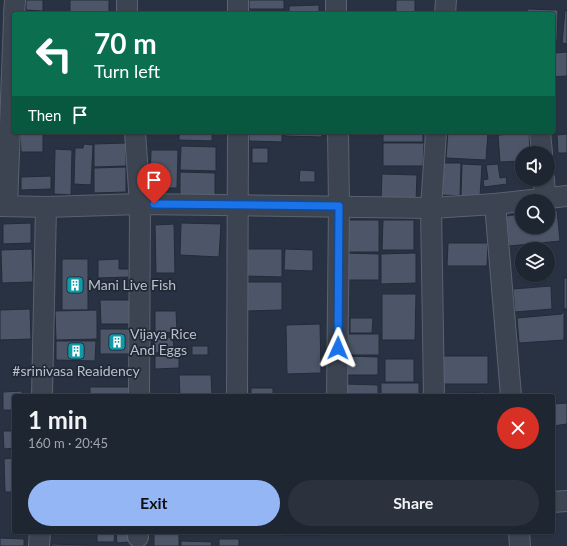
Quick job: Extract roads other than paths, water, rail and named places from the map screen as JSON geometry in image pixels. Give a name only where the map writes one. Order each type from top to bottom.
[{"type":"street","points":[[14,12],[15,0]]},
{"type":"street","points":[[127,0],[128,12]]},
{"type":"street","points":[[238,0],[238,12]]},
{"type":"street","points":[[336,0],[336,12]]},
{"type":"street","points":[[445,12],[446,0]]},
{"type":"street","points":[[12,56],[4,206],[140,204],[431,208],[515,202]]},
{"type":"street","points":[[135,134],[140,204],[138,394]]},
{"type":"street","points":[[237,394],[238,134]]},
{"type":"street","points":[[337,394],[339,206],[338,134]]},
{"type":"street","points":[[434,394],[431,208],[436,134]]},
{"type":"street","points":[[540,134],[541,146]]},
{"type":"street","points":[[535,194],[545,189],[567,196]]},
{"type":"street","points":[[495,204],[511,394]]},
{"type":"street","points":[[42,394],[46,206]]},
{"type":"street","points":[[555,502],[567,501]]},
{"type":"street","points":[[39,546],[40,534]]},
{"type":"street","points":[[519,534],[520,546]]},
{"type":"place","name":"Mani Live Fish","points":[[75,285]]},
{"type":"place","name":"Vijaya Rice And Eggs","points":[[117,342]]},
{"type":"place","name":"#srinivasa Reaidency","points":[[76,351]]}]
